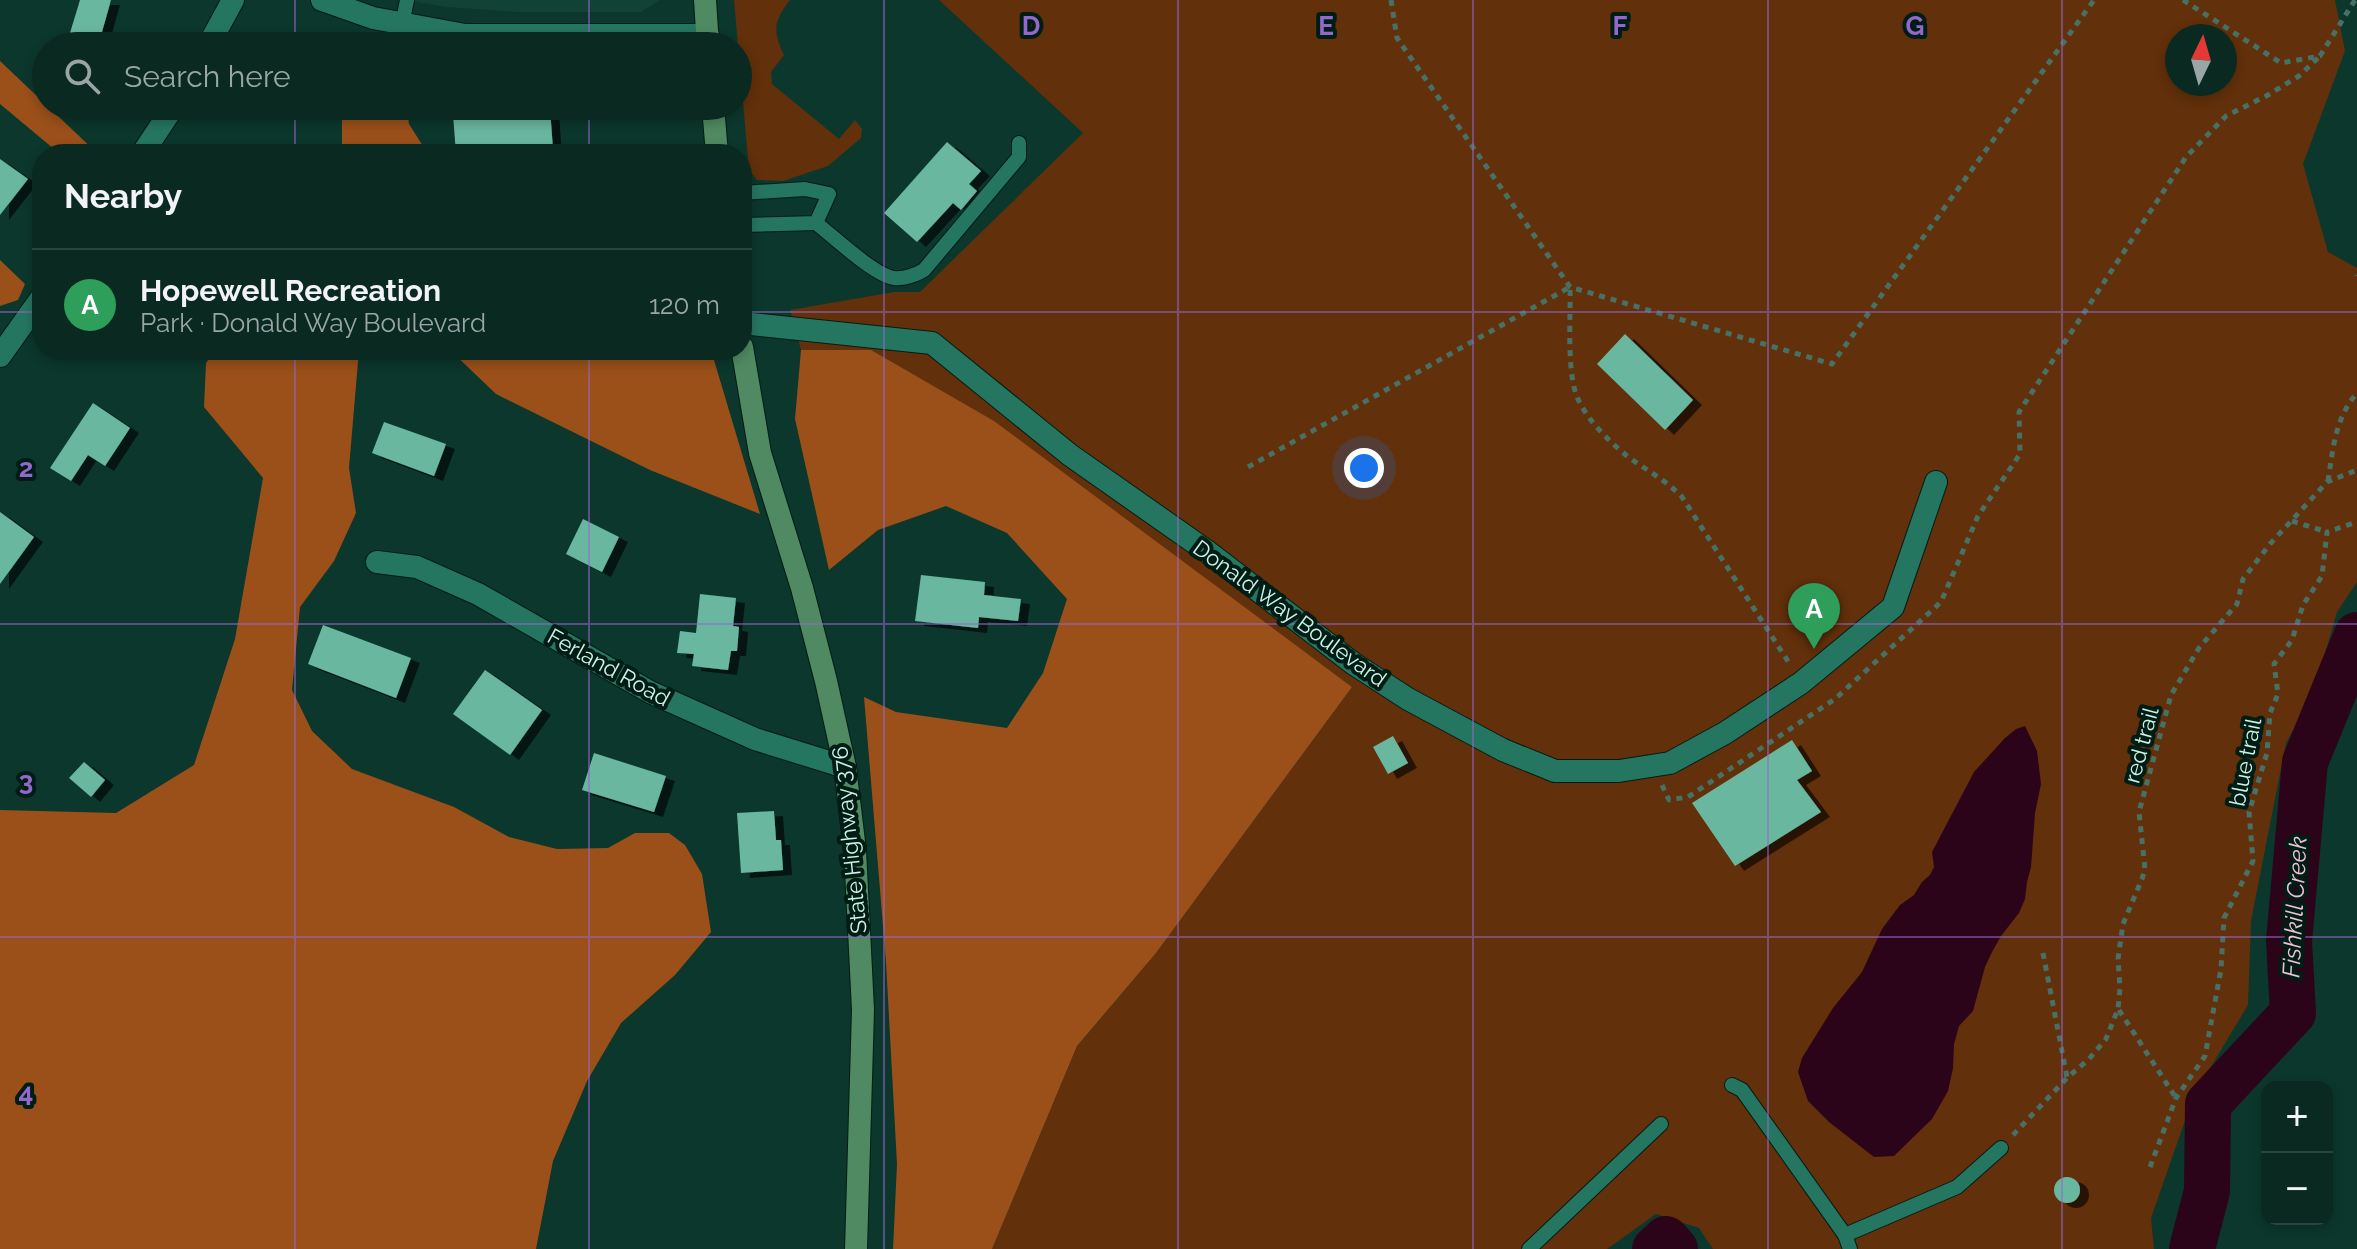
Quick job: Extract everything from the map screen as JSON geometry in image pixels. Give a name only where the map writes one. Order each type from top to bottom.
[{"type":"main road","points":[[705,0],[707,32]]},
{"type":"main road","points":[[714,120],[716,144]]},
{"type":"main road","name":"State Highway 376","points":[[744,360],[760,453],[802,588],[845,767],[855,850],[863,1010],[856,1249]]},
{"type":"street","points":[[216,32],[233,0]]},
{"type":"street","points":[[322,0],[373,18],[446,32]]},
{"type":"street","points":[[149,144],[165,120]]},
{"type":"street","points":[[0,356],[32,311]]},
{"type":"street","name":"Donald Way Boulevard","points":[[752,324],[932,343],[1070,455],[1208,552],[1354,664],[1408,699],[1503,750],[1555,771],[1619,771],[1670,763],[1725,733],[1801,683],[1893,607],[1936,482]]},
{"type":"street","name":"Ferland Road","points":[[377,562],[417,567],[478,594],[650,692],[755,739],[845,767]]},
{"type":"lane","points":[[402,25],[407,0]]},
{"type":"lane","points":[[752,225],[816,223],[876,270],[894,278],[915,276],[924,270],[1019,157],[1019,143]]},
{"type":"lane","points":[[752,192],[805,189],[829,194],[816,223]]},
{"type":"lane","points":[[1732,1085],[1742,1090],[1847,1242],[1957,1187],[2001,1148]]},
{"type":"lane","points":[[1529,1249],[1661,1124]]},
{"type":"path","points":[[1391,0],[1397,38],[1570,287],[1571,348],[1577,398],[1588,415],[1627,456],[1670,484],[1682,497],[1792,669]]},
{"type":"path","points":[[1248,467],[1570,287],[1832,364],[2094,0]]},
{"type":"path","points":[[2183,0],[2281,63],[2320,56]]},
{"type":"path","points":[[1654,766],[1669,800],[1688,797],[1835,699],[1941,602],[1978,516],[2020,454],[2019,412],[2186,157],[2226,116],[2299,76],[2320,56],[2355,0]]},
{"type":"path","points":[[2327,482],[2335,435],[2346,406],[2357,393]]},
{"type":"path","name":"red trail","points":[[2001,1148],[2106,1039],[2118,1009],[2118,959],[2123,924],[2145,869],[2139,812],[2171,695],[2199,648],[2237,604],[2243,579],[2270,544],[2327,482],[2357,470]]},
{"type":"path","points":[[2292,521],[2327,532],[2357,522]]},
{"type":"path","name":"blue trail","points":[[2150,1167],[2176,1098],[2205,1056],[2221,969],[2224,918],[2253,861],[2249,812],[2267,753],[2270,713],[2278,694],[2274,664],[2292,640],[2303,605],[2322,576],[2327,532]]},
{"type":"path","points":[[2043,953],[2067,1078]]},
{"type":"path","points":[[2118,1009],[2176,1098]]},
{"type":"shaded area","points":[[405,0],[660,0],[641,12],[518,12],[447,7]]},
{"type":"shaded area","points":[[734,0],[790,0],[776,26],[784,55],[771,72],[772,84],[839,139],[855,120],[862,129],[861,138],[828,166],[783,181],[757,180],[752,174],[752,144],[747,144],[745,120],[752,120],[752,32],[737,32]]},
{"type":"shaded area","points":[[939,0],[2335,0],[2345,51],[2303,164],[2328,252],[2357,268],[2357,582],[2337,612],[2314,692],[2286,743],[2251,921],[2248,1005],[2194,1095],[2151,1218],[2154,1249],[1713,1249],[1699,1228],[1656,1214],[1607,1249],[992,1249],[1077,1046],[1156,953],[1352,687],[1107,506],[871,350],[801,350],[790,310],[894,292],[920,292],[1083,133]]},
{"type":"shaded area","points":[[0,61],[32,91],[32,120],[62,120],[87,144],[48,144],[0,104]]},
{"type":"shaded area","points":[[342,120],[408,120],[422,144],[342,144]]},
{"type":"shaded area","points":[[0,260],[25,284],[18,300],[0,306]]},
{"type":"shaded area","points":[[801,350],[871,350],[994,421],[1352,687],[1156,953],[1077,1046],[992,1249],[893,1249],[897,1164],[886,962],[864,697],[896,712],[1007,728],[1043,673],[1067,599],[1007,533],[946,506],[878,530],[829,570],[795,419]]},
{"type":"shaded area","points":[[208,360],[358,360],[349,468],[356,513],[334,561],[300,607],[292,690],[312,731],[352,769],[454,807],[509,837],[557,849],[608,848],[635,833],[669,833],[685,845],[702,874],[711,932],[675,975],[621,1023],[587,1081],[553,1161],[536,1249],[0,1249],[0,810],[116,813],[194,765],[235,639],[263,478],[204,407]]},
{"type":"shaded area","points":[[460,360],[714,360],[760,514],[650,470],[496,394]]},
{"type":"shaded area","points":[[2025,726],[2037,751],[2041,784],[2025,899],[1985,967],[1973,1011],[1959,1026],[1948,1091],[1932,1119],[1894,1156],[1874,1157],[1829,1122],[1808,1101],[1798,1072],[1802,1058],[1833,1008],[1862,972],[1882,929],[1900,905],[1914,895],[1930,875],[1934,867],[1932,852],[1974,772],[2005,738]]},
{"type":"building","points":[[80,0],[111,0],[102,32],[70,32]]},
{"type":"building","points":[[453,120],[551,120],[553,144],[455,144]]},
{"type":"building","points":[[947,142],[981,171],[969,184],[977,191],[961,210],[953,203],[917,242],[884,213]]},
{"type":"building","points":[[0,159],[28,179],[0,215]]},
{"type":"building","points":[[1625,334],[1693,400],[1665,430],[1597,364]]},
{"type":"building","points":[[93,403],[130,428],[105,466],[88,455],[71,481],[50,468]]},
{"type":"building","points":[[384,422],[446,444],[434,476],[372,453]]},
{"type":"building","points":[[0,512],[34,537],[0,584]]},
{"type":"building","points":[[583,519],[619,537],[602,572],[566,554]]},
{"type":"building","points":[[921,575],[985,582],[984,595],[1021,599],[1018,621],[979,617],[978,628],[915,621]]},
{"type":"building","points":[[700,594],[736,598],[733,626],[739,627],[737,651],[731,651],[728,670],[692,666],[694,654],[677,653],[680,631],[696,633]]},
{"type":"building","points":[[323,625],[411,658],[396,698],[308,664]]},
{"type":"building","points":[[485,670],[542,710],[510,755],[453,714]]},
{"type":"building","points":[[1393,736],[1408,763],[1388,774],[1373,747]]},
{"type":"building","points":[[1792,740],[1812,771],[1797,780],[1821,812],[1735,866],[1692,803]]},
{"type":"building","points":[[594,753],[666,776],[654,812],[582,790]]},
{"type":"building","points":[[84,762],[105,780],[91,797],[69,778]]},
{"type":"building","points":[[774,811],[776,840],[781,840],[783,870],[741,873],[737,813]]},
{"type":"building","points":[[2067,1177],[2077,1180],[2080,1190],[2077,1200],[2067,1203],[2057,1200],[2054,1190],[2057,1180]]},
{"type":"waterway","name":"Fishkill Creek","points":[[2192,1249],[2207,1191],[2208,1104],[2293,1013],[2289,941],[2305,762],[2357,635]]},
{"type":"waterway","name":"Fishkill Creek","points":[[1655,1249],[1666,1239],[1675,1249]]},
{"type":"place","name":"Hopewell Recreation","points":[[1814,649]]}]
